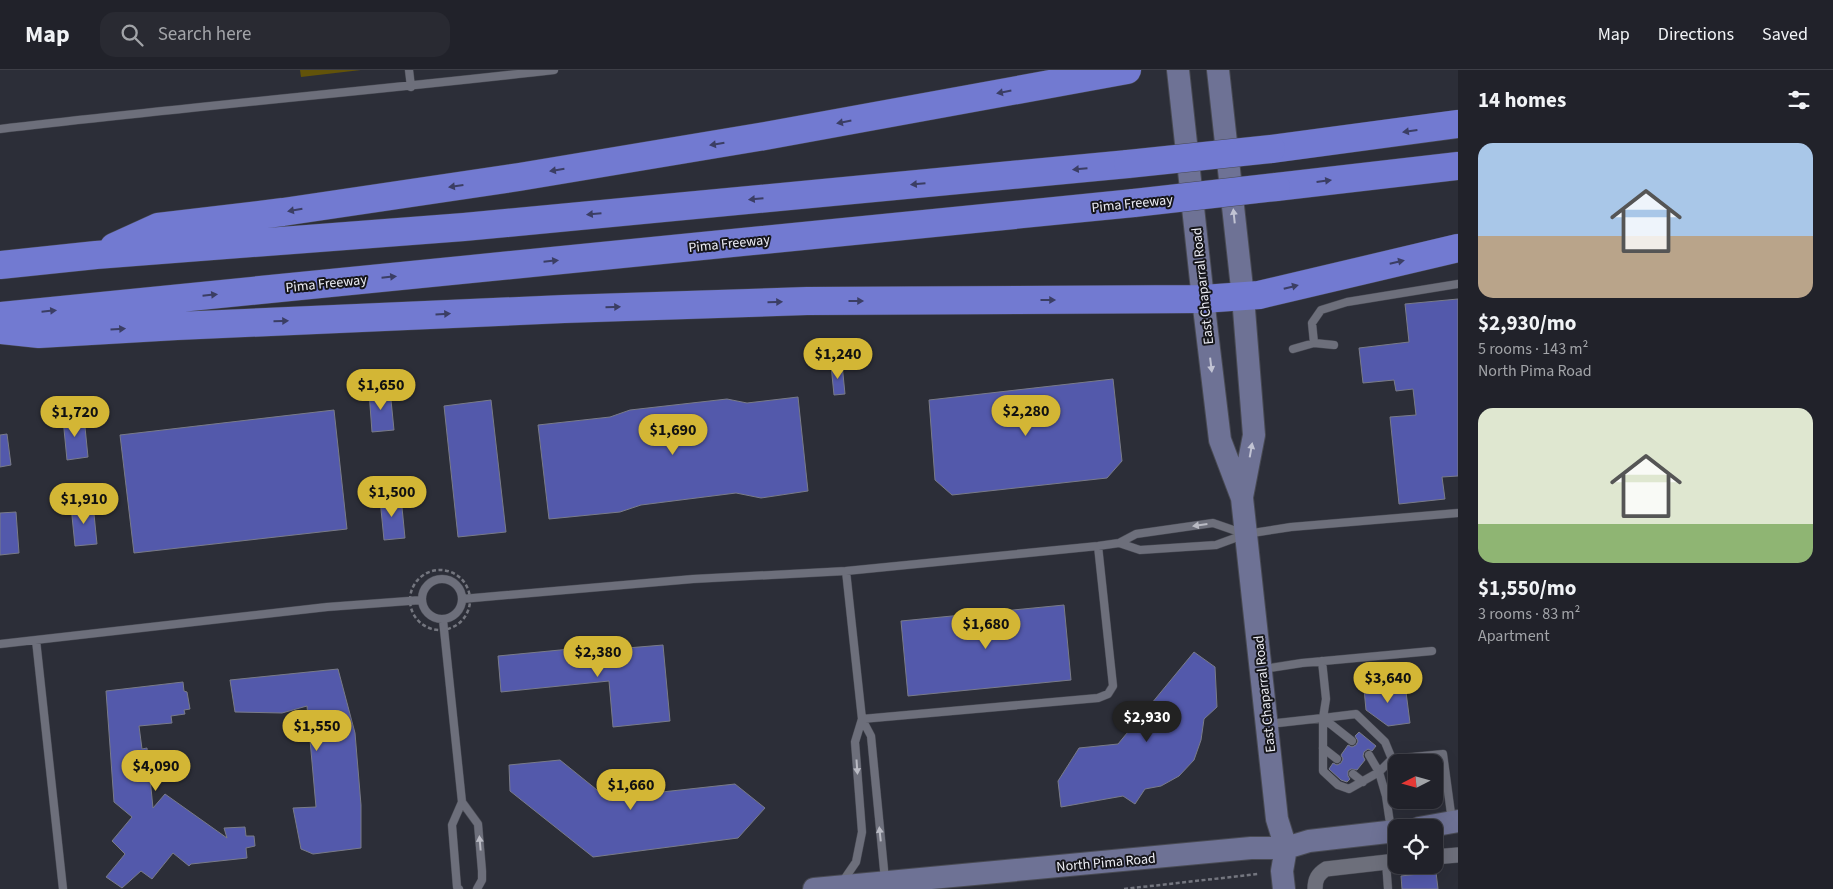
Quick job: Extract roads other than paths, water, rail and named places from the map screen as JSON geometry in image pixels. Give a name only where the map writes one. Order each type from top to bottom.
[{"type":"highway","points":[[96,255],[158,227],[283,212],[558,170],[765,136],[1127,70]]},
{"type":"highway","points":[[0,265],[96,255],[464,227],[1128,164],[1271,149],[1458,124]]},
{"type":"highway","name":"Pima Freeway","points":[[0,316],[1134,203],[1458,166]]},
{"type":"highway","points":[[0,330],[39,334],[177,326],[748,303],[1203,299],[1243,297],[1259,295],[1458,248]]},
{"type":"main road","name":"East Chaparral Road","points":[[1178,70],[1220,440],[1242,498],[1277,819],[1286,848],[1282,871],[1284,889]]},
{"type":"main road","name":"East Chaparral Road","points":[[1218,70],[1243,297],[1254,435],[1242,498]]},
{"type":"main road","name":"North Pima Road","points":[[814,889],[1251,848],[1286,848],[1309,841],[1388,833]]},
{"type":"street","points":[[1443,856],[1458,855]]},
{"type":"street","points":[[1315,889],[1316,880],[1320,873],[1326,869],[1335,866],[1388,861]]},
{"type":"lane","points":[[409,70],[411,87]]},
{"type":"lane","points":[[0,129],[181,108],[411,87],[554,70]]},
{"type":"lane","points":[[1314,343],[1312,323],[1321,310],[1347,302],[1458,284]]},
{"type":"lane","points":[[1293,349],[1314,343],[1334,345]]},
{"type":"lane","points":[[1119,543],[1140,550],[1216,545],[1246,534],[1312,524],[1407,519],[1458,513]]},
{"type":"lane","points":[[466,599],[693,579],[846,571],[1098,546],[1119,543],[1136,534],[1213,523],[1246,534]]},
{"type":"lane","points":[[862,719],[1098,698],[1108,694],[1113,686],[1098,546]]},
{"type":"lane","points":[[846,571],[862,719],[870,736],[885,882]]},
{"type":"lane","points":[[441,579],[454,583],[466,599],[459,611],[449,619],[443,620],[436,619],[426,612],[422,600],[425,588],[435,580],[441,579]]},
{"type":"lane","points":[[0,644],[327,607],[422,600]]},
{"type":"lane","points":[[443,620],[462,802],[452,825],[457,887],[459,889]]},
{"type":"lane","points":[[36,640],[62,889]]},
{"type":"lane","points":[[1261,670],[1322,661],[1432,651]]},
{"type":"lane","points":[[1322,661],[1326,699],[1323,718],[1323,771],[1338,785],[1349,789],[1379,772],[1388,763]]},
{"type":"lane","points":[[1267,724],[1356,714],[1385,742],[1390,754]]},
{"type":"lane","points":[[1323,718],[1352,741]]},
{"type":"lane","points":[[839,887],[856,862],[862,830],[855,742],[862,719]]},
{"type":"lane","points":[[1323,748],[1337,759]]},
{"type":"lane","points":[[1443,754],[1455,822]]},
{"type":"lane","points":[[1369,755],[1379,772],[1391,819]]},
{"type":"lane","points":[[1353,774],[1363,782]]},
{"type":"lane","points":[[462,802],[478,824],[482,880],[477,889]]},
{"type":"lane","points":[[1388,889],[1390,874]]}]
